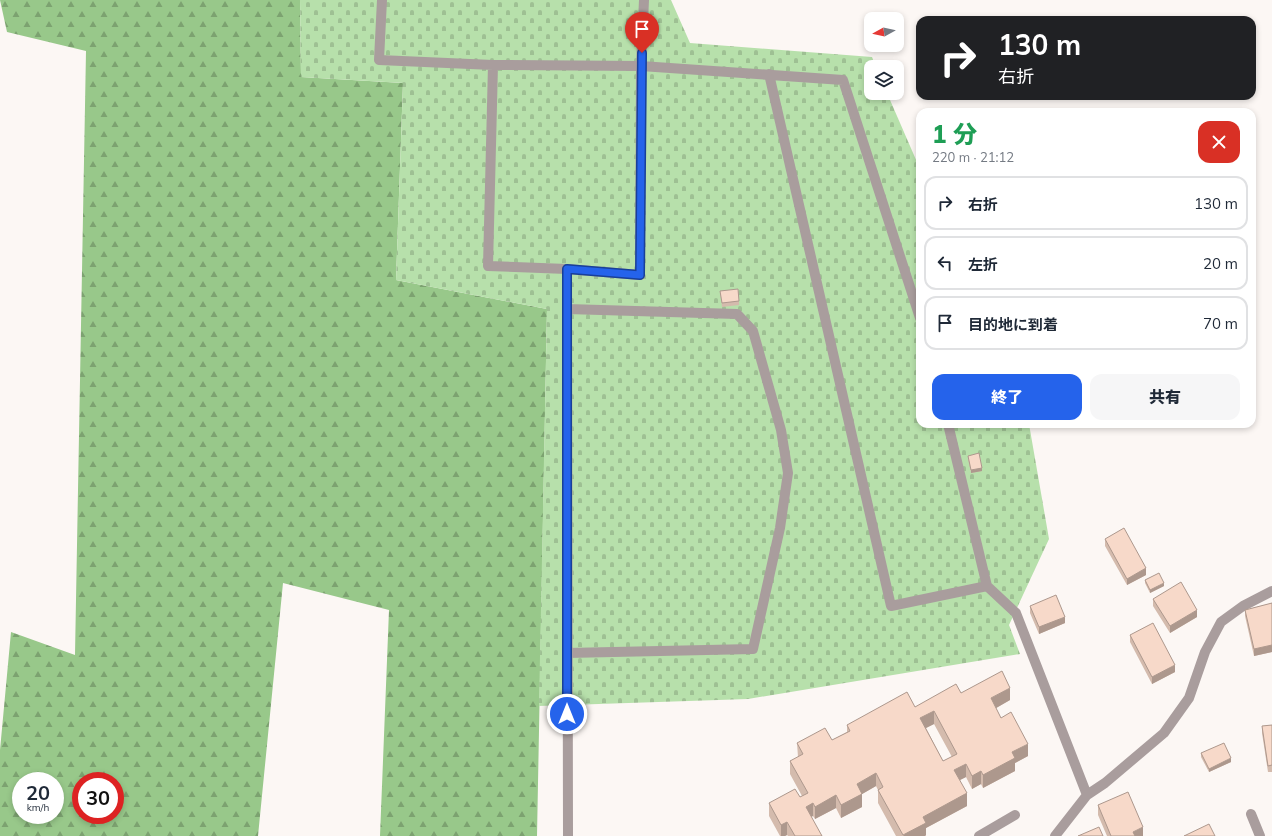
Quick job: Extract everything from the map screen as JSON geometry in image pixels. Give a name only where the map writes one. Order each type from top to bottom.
[{"type":"street","points":[[382,0],[379,60],[493,65],[641,66],[843,80],[916,306]]},
{"type":"street","points":[[493,65],[488,266],[567,269],[640,275],[641,66],[644,0]]},
{"type":"street","points":[[769,74],[891,606],[987,586]]},
{"type":"street","points":[[567,269],[568,836]]},
{"type":"street","points":[[567,309],[737,314],[753,331],[781,430],[788,473],[780,528],[753,649],[567,653]]},
{"type":"street","points":[[949,428],[987,586],[1016,613],[1087,795]]},
{"type":"street","points":[[1055,836],[1087,795],[1106,783],[1164,733],[1189,698],[1206,652],[1221,622],[1243,606],[1272,591]]},
{"type":"street","points":[[1251,814],[1260,836]]},
{"type":"street","points":[[979,836],[1015,815]]},
{"type":"green space","points":[[0,0],[300,0],[301,77],[403,83],[396,280],[547,309],[537,836],[380,836],[389,610],[283,583],[258,836],[0,836],[0,750],[11,632],[75,655],[86,51],[7,32]]},
{"type":"green space","points":[[300,0],[671,0],[690,43],[872,57],[873,60],[864,60],[864,100],[890,100],[916,160],[916,428],[1030,428],[1049,539],[1009,625],[1020,654],[748,699],[539,706],[547,309],[396,280],[403,83],[301,77]]},
{"type":"building","points":[[738,289],[739,301],[722,303],[720,291]]},
{"type":"building","points":[[979,453],[982,468],[971,470],[968,456]]},
{"type":"building","points":[[1124,528],[1146,568],[1127,579],[1105,539]]},
{"type":"building","points":[[1159,573],[1164,583],[1150,590],[1145,580]]},
{"type":"building","points":[[1181,582],[1197,610],[1170,626],[1153,599]]},
{"type":"building","points":[[1056,595],[1065,617],[1039,627],[1030,606]]},
{"type":"building","points":[[1272,603],[1272,645],[1254,649],[1245,610]]},
{"type":"building","points":[[1153,623],[1175,665],[1152,677],[1130,635]]},
{"type":"building","points":[[1002,671],[1010,688],[991,698],[1001,718],[1011,712],[1028,744],[1012,752],[1015,758],[983,775],[981,771],[972,776],[966,764],[954,770],[967,793],[923,817],[926,823],[903,835],[878,790],[883,787],[876,773],[857,784],[862,794],[841,805],[836,795],[815,807],[813,803],[806,807],[822,836],[795,836],[787,822],[781,825],[769,803],[795,789],[800,797],[808,793],[790,761],[803,754],[797,743],[825,728],[832,740],[850,731],[847,725],[907,692],[915,707],[956,684],[961,693]],"holes":[[[934,711],[957,754],[943,761],[920,718]]]},
{"type":"building","points":[[1272,725],[1272,765],[1268,766],[1262,726]]},
{"type":"building","points":[[1224,743],[1231,758],[1209,769],[1201,753]]},
{"type":"building","points":[[1128,792],[1143,827],[1133,832],[1135,836],[1111,836],[1098,805]]},
{"type":"building","points":[[1209,824],[1215,836],[1184,836]]},
{"type":"building","points":[[1099,827],[1103,836],[1078,836]]},
{"type":"route","points":[[567,714],[567,269],[640,275],[642,53]]}]
